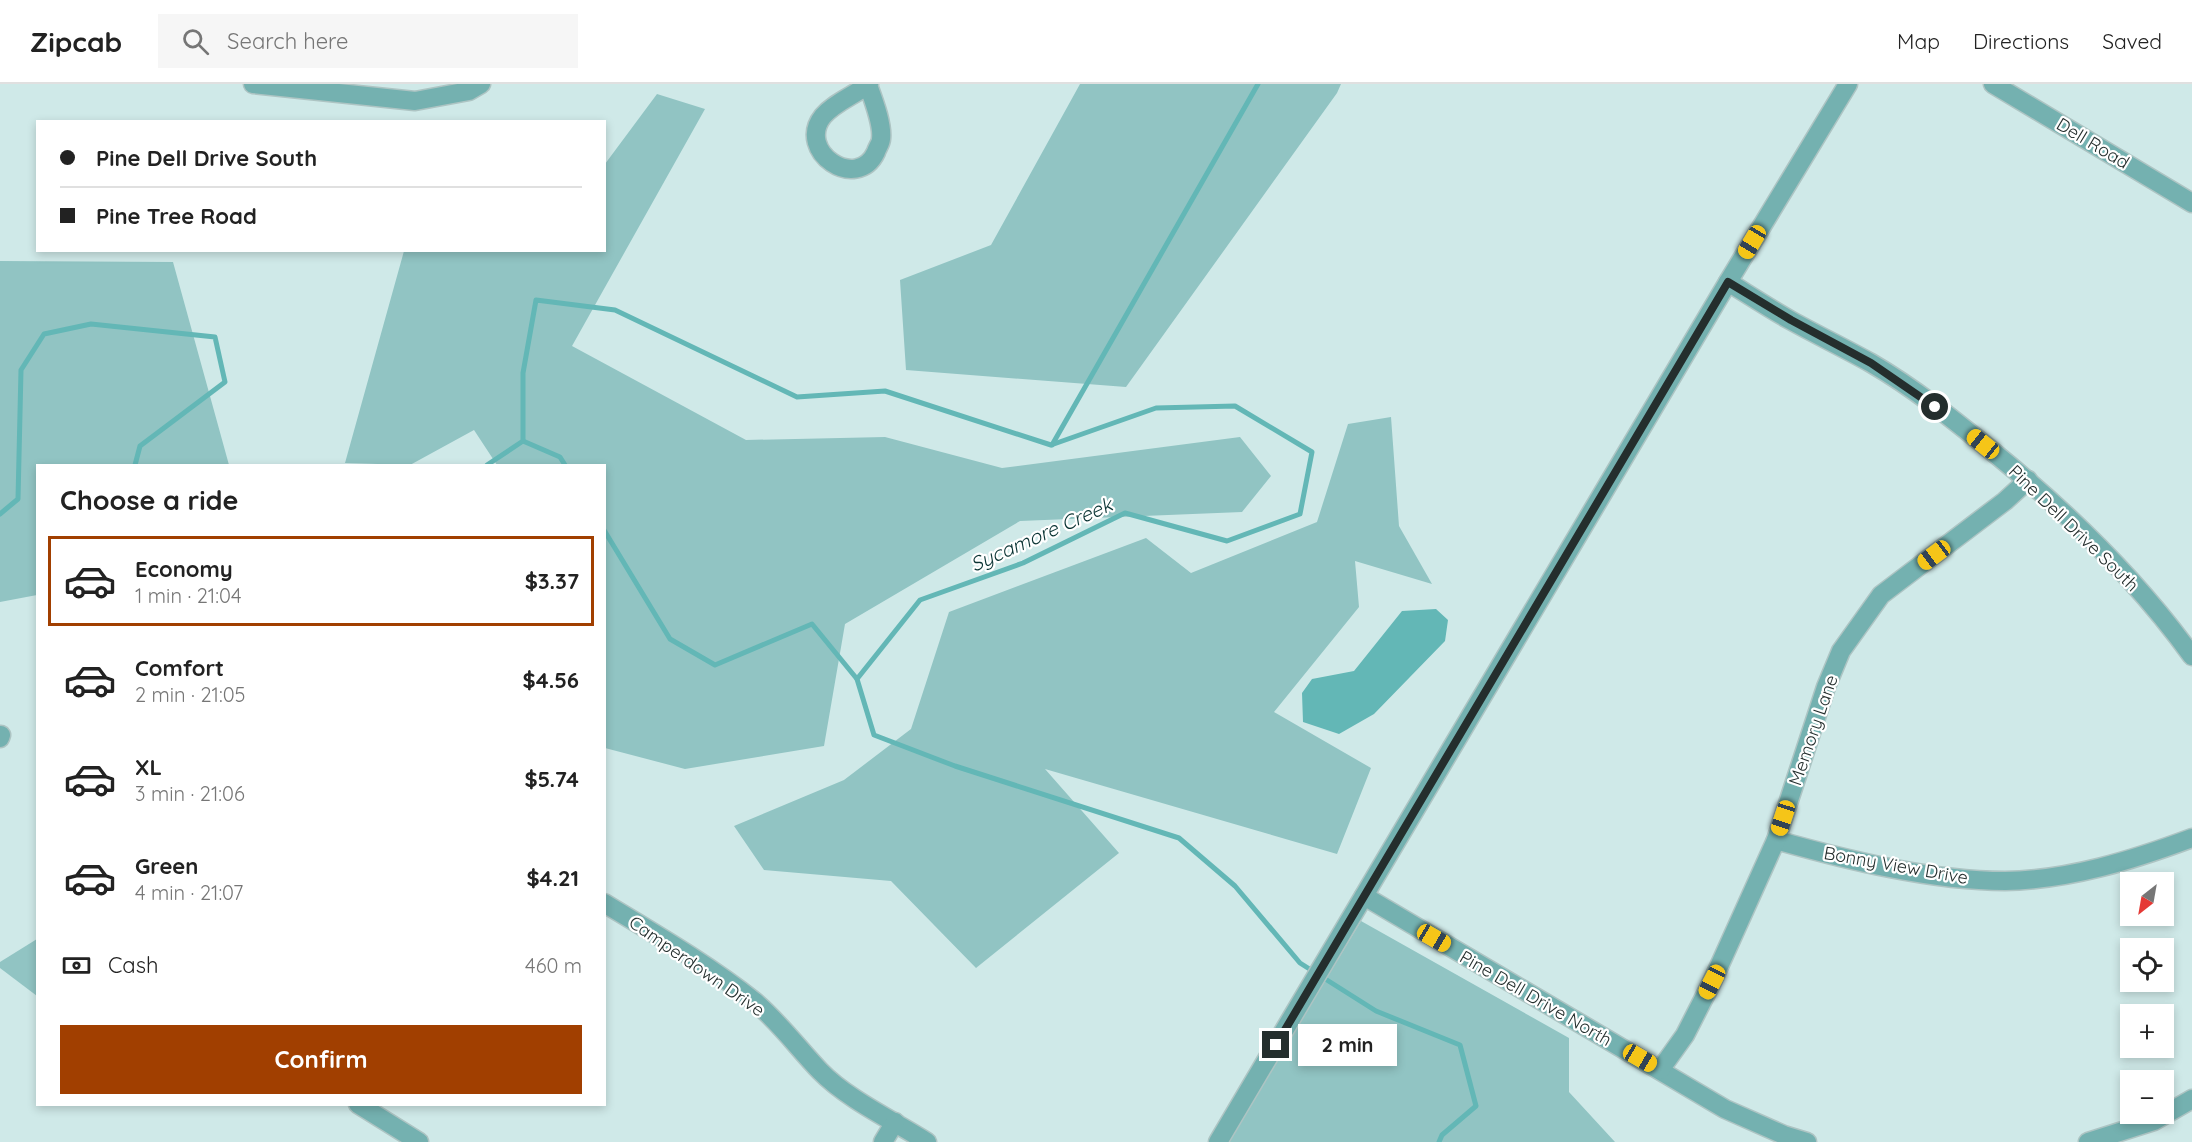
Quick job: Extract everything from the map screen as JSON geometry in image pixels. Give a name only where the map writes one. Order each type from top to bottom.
[{"type":"street","points":[[253,84],[415,101],[469,91],[481,84]]},
{"type":"street","points":[[1218,1142],[1728,282],[1848,84]]},
{"type":"street","name":"Dell Road","points":[[1994,84],[2192,203]]},
{"type":"street","points":[[869,85],[881,140],[873,158],[859,169],[844,169],[829,160],[818,149],[816,132],[823,116],[869,85]]},
{"type":"street","name":"Pine Dell Drive South","points":[[1728,282],[1791,320],[1871,363],[1968,431],[2028,480],[2131,579],[2192,656]]},
{"type":"street","name":"Memory Lane","points":[[1660,1070],[1685,1035],[1712,982],[1776,840],[1826,687],[1841,651],[1881,595],[2005,501],[2028,480]]},
{"type":"street","name":"Bonny View Drive","points":[[1776,840],[1824,854],[1954,879],[2007,881],[2056,876],[2107,866],[2192,838]]},
{"type":"street","name":"Pine Dell Drive North","points":[[1364,896],[1725,1109],[1784,1135],[1807,1142]]},
{"type":"street","name":"Camperdown Drive","points":[[606,904],[681,950],[754,1002],[793,1039],[820,1072],[843,1090],[927,1142]]},
{"type":"street","points":[[2088,1142],[2154,1121],[2192,1100]]},
{"type":"street","points":[[360,1106],[419,1142]]},
{"type":"street","points":[[883,1142],[895,1122]]},
{"type":"shaded area","points":[[1080,84],[1341,84],[1337,93],[1126,387],[906,370],[900,280],[991,245]]},
{"type":"shaded area","points":[[657,94],[705,109],[572,346],[746,440],[885,437],[1002,468],[1240,437],[1271,476],[1242,512],[1020,521],[845,624],[824,746],[685,769],[606,748],[606,464],[496,464],[474,430],[412,464],[345,463],[404,252],[606,252],[606,163]]},
{"type":"shaded area","points":[[0,261],[173,262],[229,464],[36,464],[36,595],[0,602]]},
{"type":"shaded area","points":[[1391,417],[1399,526],[1432,584],[1355,561],[1359,607],[1274,712],[1371,768],[1337,854],[1045,769],[1119,853],[976,968],[891,881],[764,870],[734,826],[844,780],[911,729],[949,612],[1146,538],[1191,573],[1317,522],[1348,424]]},
{"type":"shaded area","points":[[1436,609],[1448,620],[1445,641],[1374,714],[1339,734],[1303,722],[1302,693],[1312,679],[1354,671],[1402,611]]},
{"type":"shaded area","points":[[1361,921],[1569,1038],[1569,1092],[1615,1142],[1228,1142]]},
{"type":"shaded area","points":[[36,940],[36,995],[0,968],[0,962]]},
{"type":"waterway","points":[[1052,445],[1258,84]]},
{"type":"waterway","name":"Sycamore Creek","points":[[488,464],[523,441],[523,373],[536,300],[615,310],[797,397],[885,391],[1051,445],[1156,408],[1235,406],[1312,452],[1300,514],[1227,541],[1125,513],[1023,563],[920,600],[857,679],[874,735],[955,766],[1179,838],[1235,886],[1300,963],[1376,1011],[1460,1045],[1476,1106],[1442,1135],[1439,1142]]},
{"type":"waterway","name":"Sycamore Creek","points":[[0,514],[18,499],[21,370],[44,334],[91,324],[215,337],[225,382],[140,446],[135,464]]},
{"type":"waterway","points":[[523,441],[560,457],[564,464]]},
{"type":"waterway","points":[[606,533],[670,639],[715,665],[812,624],[857,679]]},
{"type":"route","points":[[1276,1045],[1728,282],[1791,320],[1871,363],[1935,407]]}]
